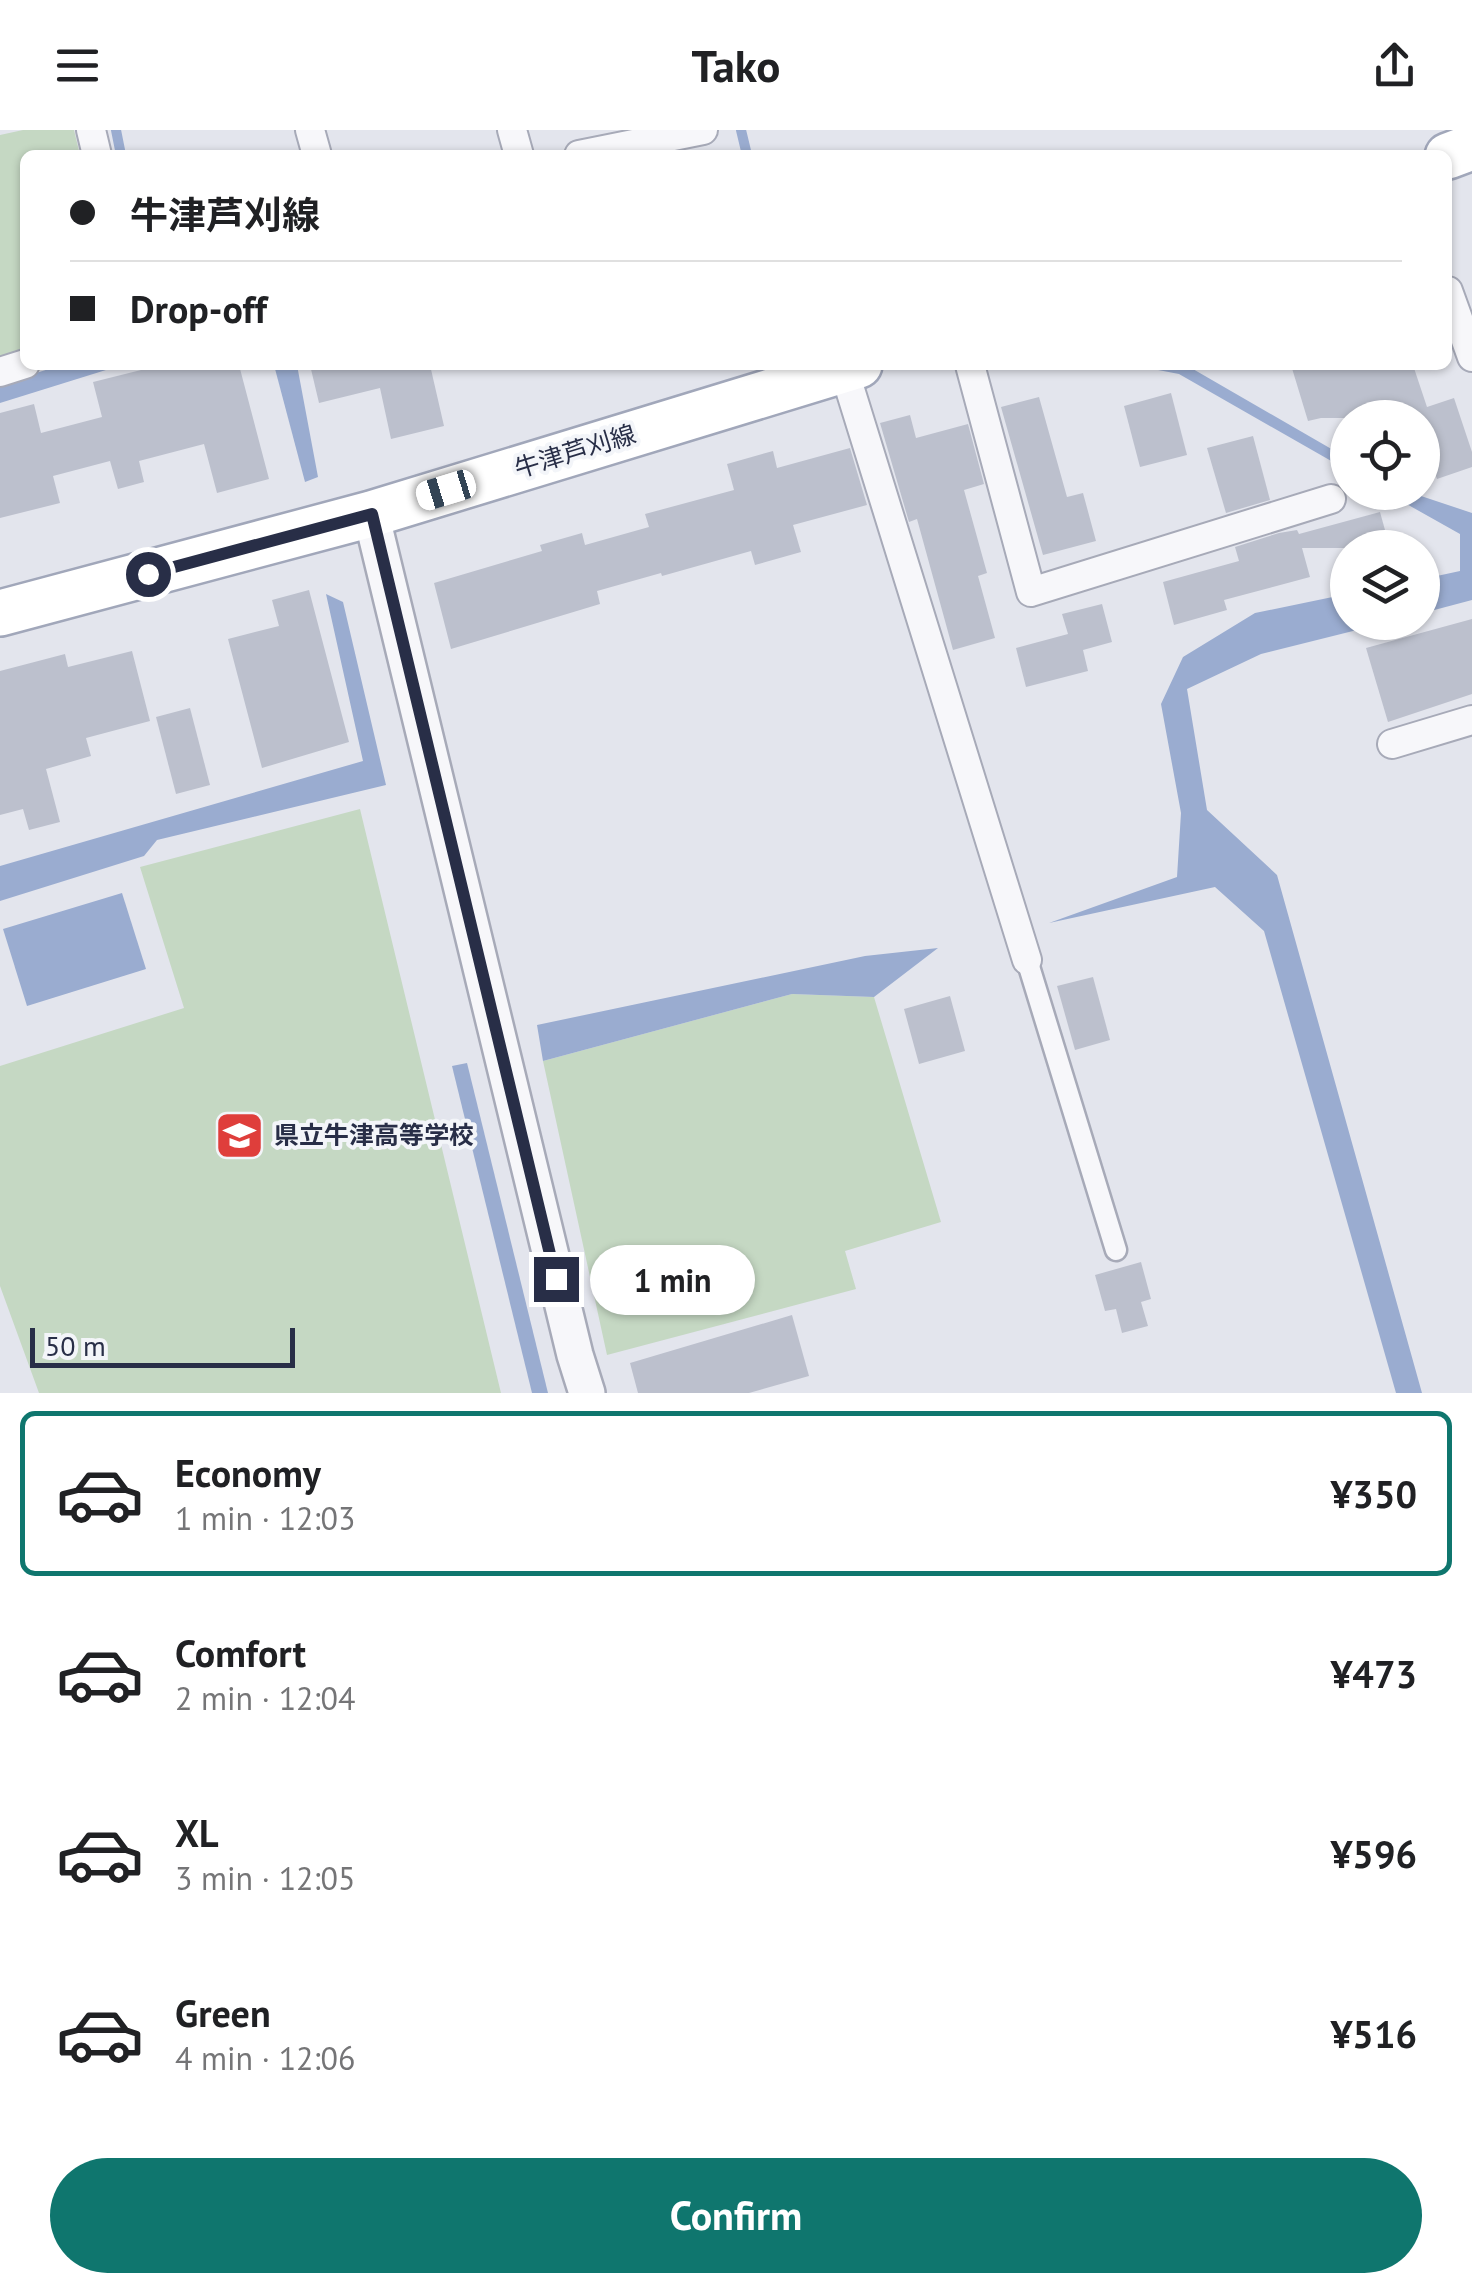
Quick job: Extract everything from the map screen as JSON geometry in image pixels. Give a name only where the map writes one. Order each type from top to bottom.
[{"type":"main road","name":"牛津芦刈線","points":[[0,614],[372,514],[845,370]]},
{"type":"street","points":[[604,150],[703,130]]},
{"type":"street","points":[[1466,130],[1472,147]]},
{"type":"street","points":[[1452,302],[1472,357]]},
{"type":"street","points":[[853,370],[1116,1250]]},
{"type":"street","points":[[971,370],[1031,592],[1330,499]]},
{"type":"street","points":[[372,514],[586,1393]]},
{"type":"street","points":[[1392,744],[1472,720]]},
{"type":"green space","points":[[23,130],[74,130],[79,150],[20,150],[20,351],[0,357],[0,135]]},
{"type":"green space","name":"県立牛津高等学校","points":[[360,809],[501,1393],[39,1393],[0,1286],[0,1066],[184,1008],[140,867]]},
{"type":"green space","points":[[792,994],[874,997],[941,1222],[845,1251],[856,1289],[607,1355],[543,1061]]},
{"type":"water","points":[[46,370],[106,370],[0,403],[0,384]]},
{"type":"water","points":[[275,370],[298,370],[318,477],[305,482]]},
{"type":"water","points":[[1158,370],[1195,370],[1330,448],[1330,460],[1179,374]]},
{"type":"water","points":[[1440,502],[1472,513],[1472,600],[1440,608],[1440,575],[1460,571],[1460,534],[1417,510],[1440,510]]},
{"type":"water","points":[[326,594],[343,602],[386,785],[157,840],[144,856],[0,901],[0,866],[363,761]]},
{"type":"water","points":[[1330,598],[1330,637],[1261,654],[1187,689],[1207,810],[1277,875],[1422,1393],[1396,1393],[1264,931],[1215,887],[1049,923],[1177,877],[1181,813],[1161,704],[1183,657],[1255,613]]},
{"type":"water","points":[[122,893],[146,969],[27,1006],[3,929]]},
{"type":"water","points":[[938,948],[874,997],[792,994],[543,1061],[537,1025],[865,956]]},
{"type":"water","points":[[467,1063],[548,1393],[532,1393],[452,1066]]},
{"type":"building","points":[[141,370],[240,370],[269,479],[217,493],[204,444],[139,461],[144,482],[118,489],[110,461],[53,476],[60,503],[0,518],[0,413],[34,404],[41,433],[102,417],[93,382]]},
{"type":"building","points":[[311,370],[431,370],[444,426],[391,439],[380,388],[319,403]]},
{"type":"building","points":[[1293,370],[1415,370],[1425,400],[1330,400],[1330,418],[1308,421]]},
{"type":"building","points":[[1171,393],[1187,455],[1140,467],[1124,406]]},
{"type":"building","points":[[1039,397],[1067,497],[1083,493],[1096,541],[1043,555],[1001,407]]},
{"type":"building","points":[[1454,398],[1472,452],[1472,467],[1440,478],[1440,403]]},
{"type":"building","points":[[910,415],[916,438],[968,424],[984,484],[964,490],[987,573],[978,576],[995,638],[953,650],[917,519],[909,522],[880,423]]},
{"type":"building","points":[[1253,436],[1270,500],[1226,513],[1207,448]]},
{"type":"building","points":[[850,448],[867,505],[793,525],[801,552],[755,565],[751,551],[662,576],[661,573],[597,591],[600,604],[451,649],[434,583],[542,551],[540,545],[582,533],[585,545],[649,527],[645,514],[734,490],[727,464],[773,451],[777,468]]},
{"type":"building","points":[[1380,512],[1385,530],[1330,530],[1330,548],[1302,548],[1310,577],[1224,600],[1227,610],[1174,625],[1163,582],[1239,561],[1235,547],[1279,533],[1297,530],[1299,534]]},
{"type":"building","points":[[309,590],[349,742],[262,768],[228,639],[279,626],[272,600]]},
{"type":"building","points":[[1102,604],[1112,642],[1083,650],[1088,671],[1026,687],[1016,648],[1068,634],[1062,614]]},
{"type":"building","points":[[1472,619],[1472,694],[1388,722],[1366,648],[1395,640],[1440,640],[1440,628]]},
{"type":"building","points":[[132,651],[150,721],[86,738],[91,756],[46,769],[60,822],[29,830],[23,809],[0,815],[0,671],[65,654],[68,667]]},
{"type":"building","points":[[190,708],[210,785],[176,794],[156,717]]},
{"type":"building","points":[[1093,977],[1110,1040],[1075,1050],[1057,986]]},
{"type":"building","points":[[950,996],[965,1051],[919,1064],[904,1009]]},
{"type":"building","points":[[1141,1262],[1151,1299],[1141,1302],[1148,1326],[1122,1333],[1116,1309],[1105,1311],[1095,1275]]},
{"type":"building","points":[[792,1315],[809,1376],[749,1393],[638,1393],[630,1363]]},
{"type":"waterway","points":[[116,130],[120,150]]},
{"type":"waterway","points":[[741,130],[746,150]]},
{"type":"place","name":"県立牛津高等学校","points":[[239,1135]]},
{"type":"route","points":[[148,574],[372,514],[556,1279]]}]
